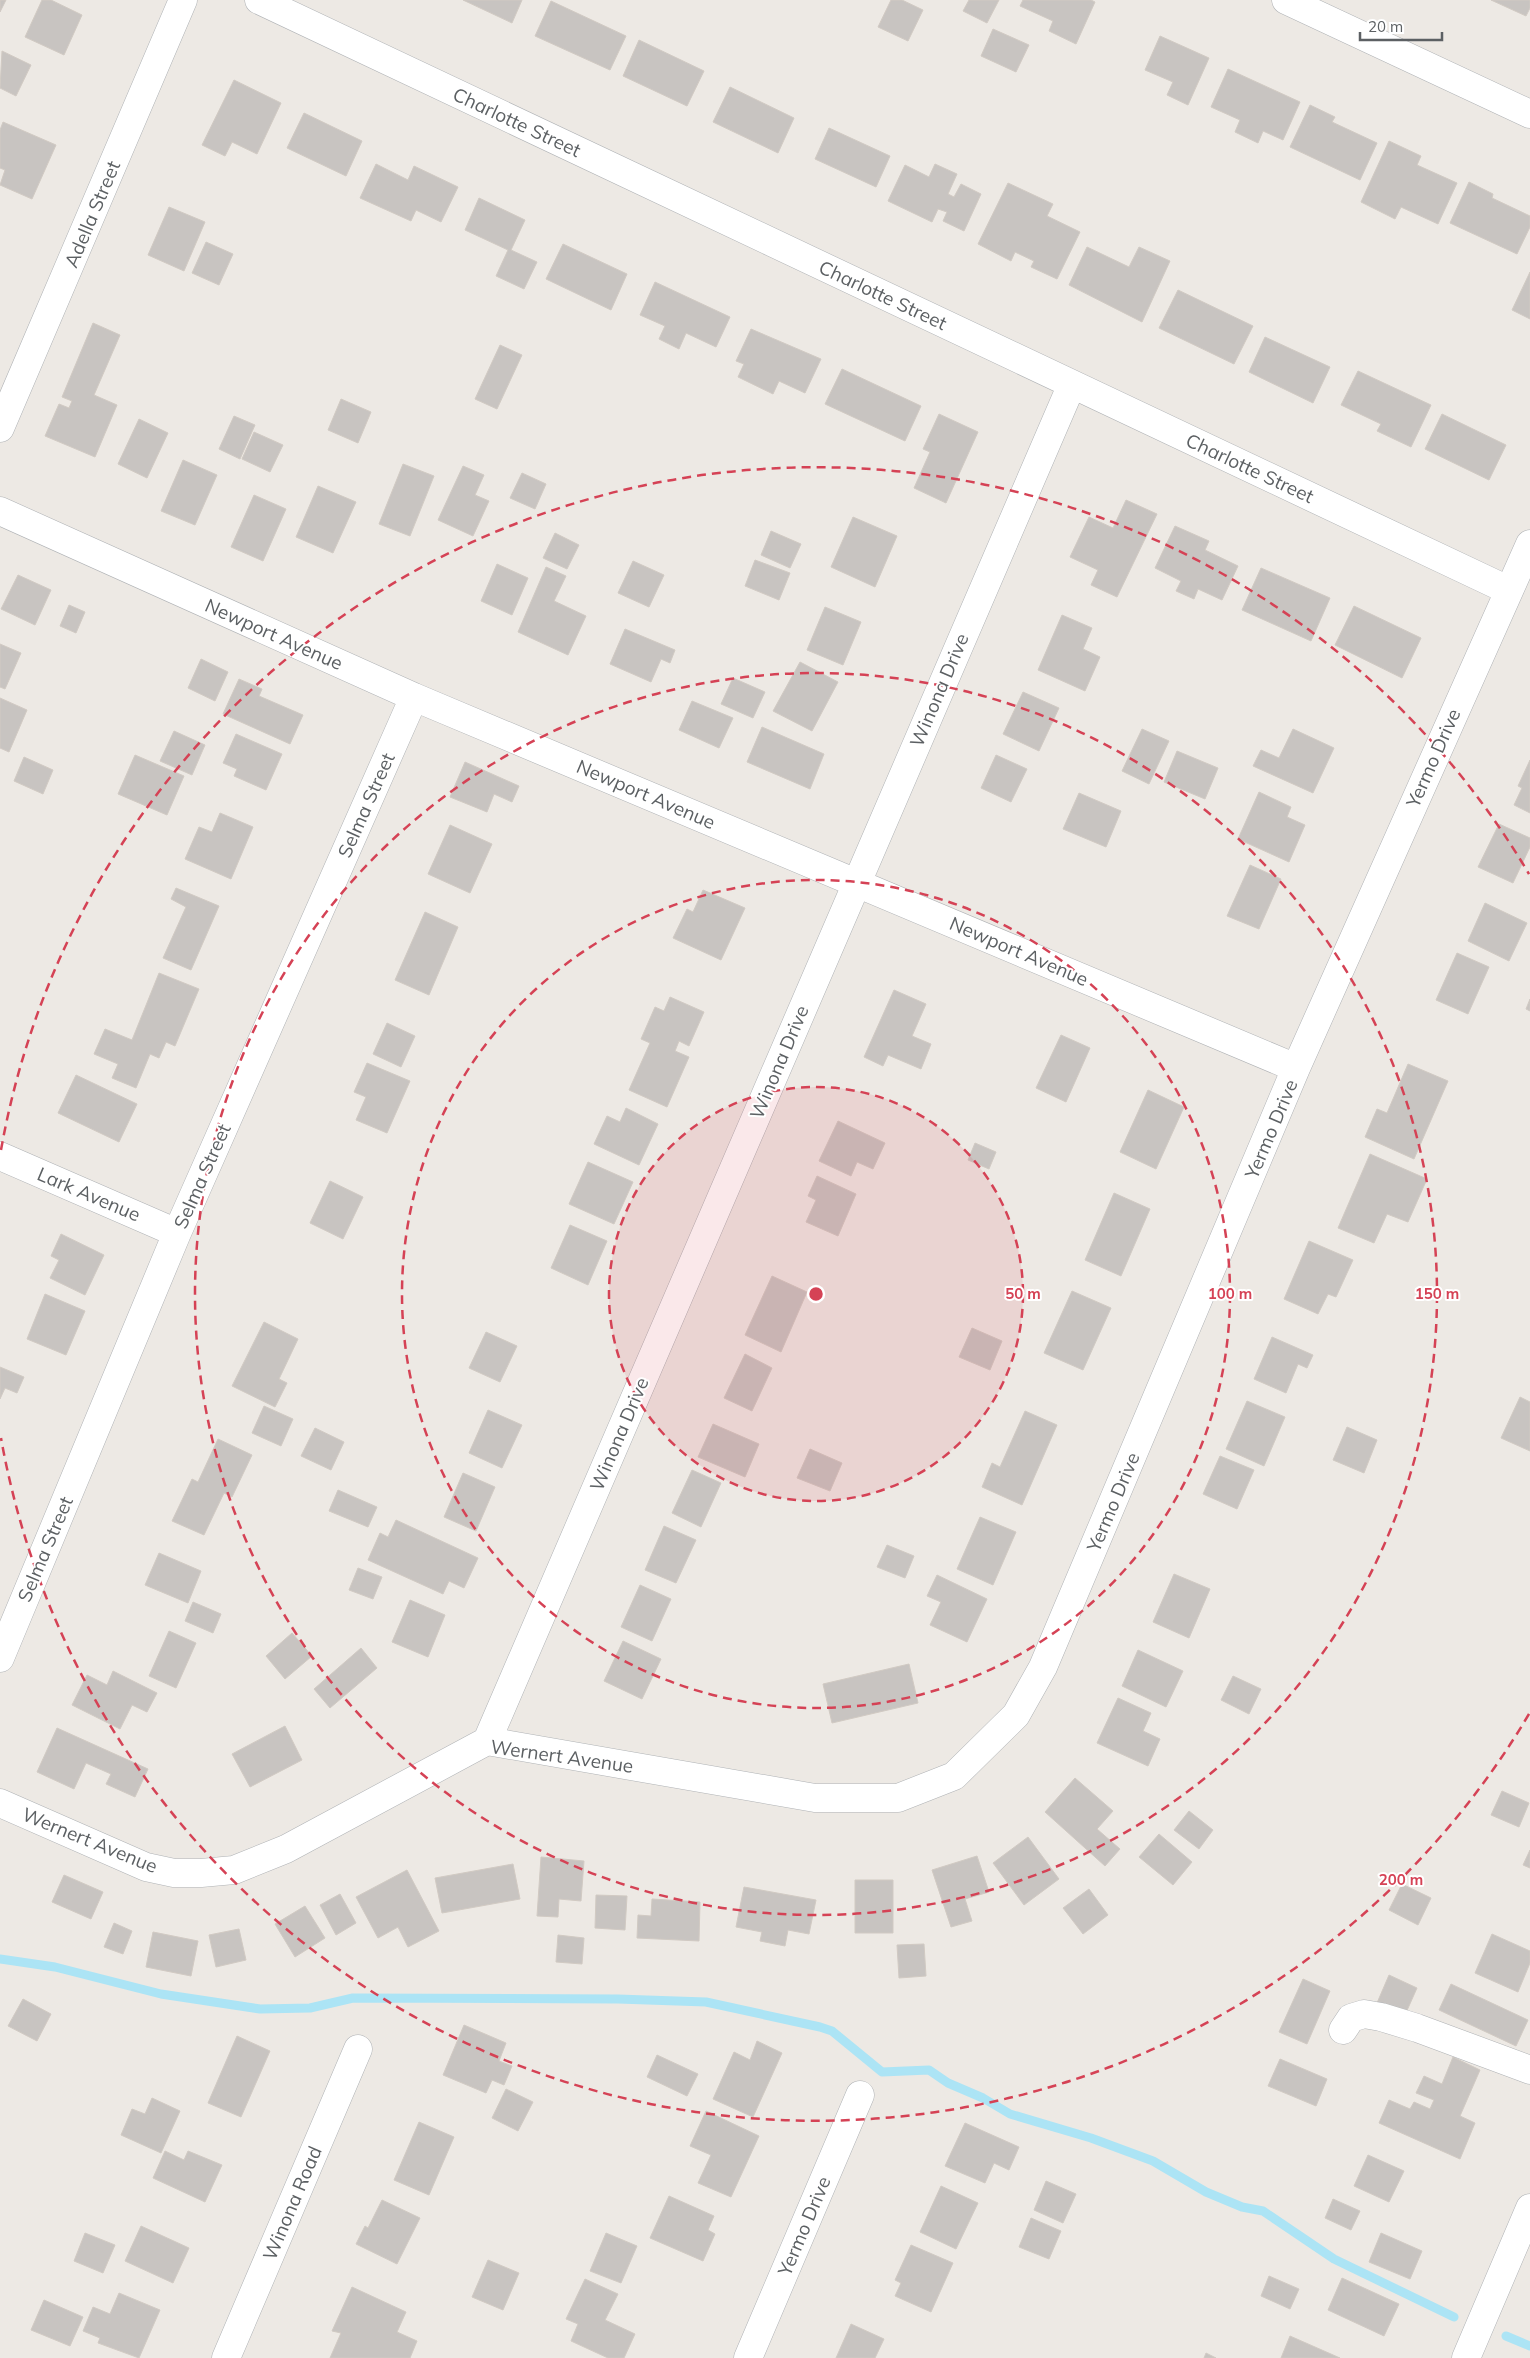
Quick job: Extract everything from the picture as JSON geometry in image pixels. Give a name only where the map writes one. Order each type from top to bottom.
[{"type":"street","name":"Adella Street","points":[[0,428],[183,0]]},
{"type":"street","name":"Charlotte Street","points":[[259,0],[1508,590]]},
{"type":"street","points":[[1286,0],[1530,114]]},
{"type":"street","name":"Winona Drive","points":[[487,1741],[1072,384]]},
{"type":"street","name":"Newport Avenue","points":[[0,511],[414,697],[1296,1068]]},
{"type":"street","name":"Yermo Drive","points":[[1016,1715],[1044,1667],[1296,1068],[1530,544]]},
{"type":"street","name":"Selma Street","points":[[0,1658],[177,1232],[414,697]]},
{"type":"street","name":"Lark Avenue","points":[[0,1156],[177,1232]]},
{"type":"street","name":"Wernert Avenue","points":[[0,1803],[146,1867],[174,1873],[234,1870],[286,1849],[487,1741],[815,1798],[898,1798],[954,1776],[1016,1715]]},
{"type":"street","points":[[1343,2030],[1352,2018],[1364,2014],[1381,2017],[1417,2028],[1530,2070]]},
{"type":"street","name":"Winona Road","points":[[226,2358],[358,2049]]},
{"type":"street","name":"Yermo Drive","points":[[748,2358],[860,2095]]},
{"type":"street","points":[[1466,2358],[1530,2208]]},
{"type":"building","points":[[0,0],[6,0],[0,12]]},
{"type":"building","points":[[42,0],[51,0],[82,15],[64,55],[25,37]]},
{"type":"building","points":[[463,0],[522,0],[512,23]]},
{"type":"building","points":[[891,0],[902,0],[923,10],[908,41],[878,27]]},
{"type":"building","points":[[969,0],[999,0],[987,23],[963,11]]},
{"type":"building","points":[[1023,0],[1091,0],[1095,2],[1076,44],[1049,31],[1053,21],[1020,6]]},
{"type":"building","points":[[1491,0],[1530,0],[1530,8],[1526,16]]},
{"type":"building","points":[[551,1],[626,36],[610,70],[535,36]]},
{"type":"building","points":[[993,29],[1029,45],[1016,72],[981,56]]},
{"type":"building","points":[[1160,36],[1209,58],[1188,105],[1167,95],[1173,82],[1145,70]]},
{"type":"building","points":[[639,40],[704,71],[687,106],[623,76]]},
{"type":"building","points":[[2,51],[31,65],[16,96],[0,88]]},
{"type":"building","points":[[1228,69],[1300,102],[1283,140],[1263,131],[1258,143],[1235,132],[1240,120],[1211,107]]},
{"type":"building","points":[[234,80],[281,103],[257,154],[232,142],[225,156],[202,145]]},
{"type":"building","points":[[730,87],[794,118],[778,153],[713,122]]},
{"type":"building","points":[[1310,105],[1335,117],[1332,122],[1377,143],[1360,180],[1290,147]]},
{"type":"building","points":[[304,113],[362,141],[346,176],[287,148]]},
{"type":"building","points":[[3,122],[56,145],[32,199],[0,185],[5,170],[0,168],[0,130]]},
{"type":"building","points":[[829,128],[890,156],[876,187],[815,159]]},
{"type":"building","points":[[1389,141],[1421,156],[1417,165],[1457,183],[1438,224],[1401,207],[1395,219],[1361,202]]},
{"type":"building","points":[[376,164],[408,180],[414,166],[458,187],[441,222],[416,210],[411,221],[360,198]]},
{"type":"building","points":[[935,164],[957,174],[948,194],[954,197],[961,184],[981,194],[964,231],[943,221],[947,212],[938,209],[932,222],[888,201],[905,165],[929,177]]},
{"type":"building","points":[[1469,182],[1493,194],[1492,198],[1530,216],[1530,227],[1517,254],[1450,223]]},
{"type":"building","points":[[1008,183],[1053,204],[1047,216],[1080,232],[1057,279],[1031,267],[1034,261],[1015,252],[1011,261],[978,244]]},
{"type":"building","points":[[479,198],[525,220],[511,250],[537,262],[524,289],[496,276],[508,250],[465,230]]},
{"type":"building","points":[[169,207],[205,222],[184,271],[148,255]]},
{"type":"building","points":[[206,242],[233,254],[219,285],[192,273]]},
{"type":"building","points":[[563,244],[627,274],[611,310],[546,279]]},
{"type":"building","points":[[1087,247],[1129,267],[1139,247],[1170,261],[1142,322],[1069,285]]},
{"type":"building","points":[[1530,272],[1530,319],[1512,310]]},
{"type":"building","points":[[655,282],[730,317],[716,347],[686,333],[679,349],[659,339],[665,326],[640,315]]},
{"type":"building","points":[[1178,290],[1253,326],[1234,364],[1159,328]]},
{"type":"building","points":[[93,323],[120,335],[94,395],[117,405],[95,457],[45,436],[59,404],[69,408],[72,401],[62,397]]},
{"type":"building","points":[[751,329],[821,359],[805,393],[779,381],[773,394],[738,377],[744,364],[736,361]]},
{"type":"building","points":[[1265,337],[1330,367],[1313,403],[1249,372]]},
{"type":"building","points":[[500,345],[522,355],[497,409],[475,399]]},
{"type":"building","points":[[842,369],[921,406],[905,441],[825,404]]},
{"type":"building","points":[[1358,371],[1431,405],[1411,447],[1377,431],[1381,424],[1341,405]]},
{"type":"building","points":[[341,399],[371,412],[358,443],[328,430]]},
{"type":"building","points":[[939,414],[978,432],[946,503],[914,488],[930,452],[923,449]]},
{"type":"building","points":[[1442,414],[1506,445],[1489,480],[1425,449]]},
{"type":"building","points":[[234,416],[255,425],[240,459],[219,449]]},
{"type":"building","points":[[139,419],[168,433],[147,478],[118,464]]},
{"type":"building","points":[[254,432],[283,445],[270,472],[242,459]]},
{"type":"building","points":[[183,460],[217,475],[195,525],[161,511]]},
{"type":"building","points":[[403,464],[434,476],[410,536],[379,524]]},
{"type":"building","points":[[463,466],[484,475],[475,495],[489,501],[473,536],[438,520]]},
{"type":"building","points":[[522,473],[546,484],[535,509],[510,498]]},
{"type":"building","points":[[318,486],[356,502],[333,553],[296,537]]},
{"type":"building","points":[[254,495],[286,509],[263,561],[231,547]]},
{"type":"building","points":[[1126,500],[1157,514],[1117,597],[1091,585],[1098,570],[1070,557],[1089,517],[1113,528]]},
{"type":"building","points":[[853,517],[897,536],[875,587],[831,567]]},
{"type":"building","points":[[1175,526],[1209,541],[1205,550],[1238,566],[1222,600],[1198,589],[1194,599],[1176,591],[1181,581],[1155,568]]},
{"type":"building","points":[[771,531],[801,544],[790,568],[761,555]]},
{"type":"building","points":[[555,533],[579,545],[567,569],[543,558]]},
{"type":"building","points":[[755,560],[790,573],[779,600],[745,586]]},
{"type":"building","points":[[633,561],[664,575],[649,607],[618,593]]},
{"type":"building","points":[[497,564],[528,578],[512,615],[481,601]]},
{"type":"building","points":[[546,567],[566,576],[554,601],[586,616],[568,655],[518,632]]},
{"type":"building","points":[[1261,568],[1330,598],[1311,641],[1242,610]]},
{"type":"building","points":[[18,575],[51,590],[35,625],[1,609]]},
{"type":"building","points":[[69,605],[85,612],[76,633],[60,626]]},
{"type":"building","points":[[1354,606],[1421,638],[1402,678],[1335,645]]},
{"type":"building","points":[[825,607],[861,622],[843,665],[807,650]]},
{"type":"building","points":[[1062,615],[1092,628],[1083,649],[1100,657],[1085,691],[1038,670]]},
{"type":"building","points":[[625,629],[675,650],[670,663],[661,659],[651,682],[610,664]]},
{"type":"building","points":[[0,644],[21,653],[5,689],[0,687]]},
{"type":"building","points":[[201,659],[228,672],[215,701],[188,688]]},
{"type":"building","points":[[800,662],[838,682],[812,731],[773,711]]},
{"type":"building","points":[[733,678],[765,692],[753,718],[721,704]]},
{"type":"building","points":[[239,679],[262,689],[259,696],[303,715],[290,744],[223,714]]},
{"type":"building","points":[[1023,692],[1059,708],[1039,751],[1003,734]]},
{"type":"building","points":[[0,698],[27,710],[9,752],[0,748]]},
{"type":"building","points":[[692,701],[733,718],[719,748],[679,730]]},
{"type":"building","points":[[762,727],[824,754],[810,789],[747,762]]},
{"type":"building","points":[[1142,729],[1169,741],[1149,784],[1122,771]]},
{"type":"building","points":[[1293,729],[1334,748],[1313,793],[1253,766],[1261,750],[1279,758]]},
{"type":"building","points":[[174,731],[205,745],[192,775],[160,761]]},
{"type":"building","points":[[236,734],[282,754],[266,790],[234,776],[237,769],[223,763]]},
{"type":"building","points":[[1177,751],[1218,768],[1205,799],[1164,782]]},
{"type":"building","points":[[135,755],[184,776],[167,815],[118,794]]},
{"type":"building","points":[[996,755],[1027,769],[1011,802],[981,788]]},
{"type":"building","points":[[24,757],[53,770],[43,794],[14,781]]},
{"type":"building","points":[[1530,760],[1530,813],[1514,805],[1522,788],[1518,786]]},
{"type":"building","points":[[465,762],[519,786],[512,802],[494,794],[487,812],[450,797]]},
{"type":"building","points":[[1259,792],[1291,807],[1287,817],[1305,825],[1289,862],[1238,839]]},
{"type":"building","points":[[1079,793],[1121,811],[1106,847],[1063,829]]},
{"type":"building","points":[[220,813],[253,827],[231,879],[185,859],[199,827],[212,832]]},
{"type":"building","points":[[1499,824],[1530,838],[1530,847],[1513,883],[1478,867]]},
{"type":"building","points":[[450,825],[492,844],[470,893],[428,874]]},
{"type":"building","points":[[1250,865],[1281,879],[1259,929],[1227,916]]},
{"type":"building","points":[[176,888],[219,906],[191,970],[163,958],[186,907],[171,899]]},
{"type":"building","points":[[703,890],[745,908],[721,960],[673,938],[687,909],[693,912]]},
{"type":"building","points":[[1485,903],[1527,923],[1509,961],[1468,941]]},
{"type":"building","points":[[425,912],[458,927],[429,995],[395,980]]},
{"type":"building","points":[[1457,953],[1489,967],[1468,1014],[1436,1000]]},
{"type":"building","points":[[159,973],[199,989],[175,1046],[166,1042],[159,1058],[150,1054],[136,1088],[112,1078],[118,1064],[94,1054],[105,1029],[132,1040]]},
{"type":"building","points":[[894,990],[926,1004],[912,1036],[931,1044],[921,1069],[888,1055],[883,1066],[864,1057]]},
{"type":"building","points":[[670,997],[704,1012],[689,1046],[679,1041],[675,1051],[689,1057],[667,1107],[629,1090],[650,1043],[641,1039],[655,1007],[664,1011]]},
{"type":"building","points":[[1530,999],[1530,1011],[1526,1009]]},
{"type":"building","points":[[387,1023],[415,1036],[401,1067],[373,1054]]},
{"type":"building","points":[[1061,1035],[1090,1048],[1066,1102],[1036,1088]]},
{"type":"building","points":[[367,1063],[410,1081],[387,1133],[356,1120],[366,1097],[354,1092]]},
{"type":"building","points":[[1408,1064],[1448,1081],[1414,1159],[1365,1137],[1377,1109],[1387,1113]]},
{"type":"building","points":[[76,1075],[137,1104],[119,1142],[58,1113]]},
{"type":"building","points":[[1148,1090],[1184,1107],[1156,1169],[1120,1152]]},
{"type":"building","points":[[626,1108],[658,1124],[639,1165],[594,1144],[607,1116],[620,1122]]},
{"type":"building","points":[[838,1121],[885,1143],[873,1169],[857,1162],[851,1176],[819,1161]]},
{"type":"building","points":[[975,1143],[996,1152],[989,1169],[968,1160]]},
{"type":"building","points":[[1370,1154],[1427,1179],[1408,1222],[1387,1214],[1374,1243],[1338,1228]]},
{"type":"building","points":[[588,1162],[633,1182],[614,1224],[569,1204]]},
{"type":"building","points":[[817,1176],[856,1194],[838,1236],[806,1222],[816,1200],[808,1196]]},
{"type":"building","points":[[330,1181],[363,1197],[343,1239],[310,1223]]},
{"type":"building","points":[[1114,1193],[1150,1209],[1121,1276],[1085,1260]]},
{"type":"building","points":[[570,1225],[607,1241],[588,1285],[551,1268]]},
{"type":"building","points":[[61,1234],[104,1255],[85,1295],[50,1278],[59,1260],[51,1256]]},
{"type":"building","points":[[1309,1241],[1353,1260],[1336,1297],[1328,1294],[1318,1314],[1284,1299]]},
{"type":"building","points":[[772,1276],[807,1292],[781,1352],[745,1335]]},
{"type":"building","points":[[1072,1291],[1111,1308],[1083,1370],[1044,1353]]},
{"type":"building","points":[[45,1294],[85,1311],[66,1355],[27,1339]]},
{"type":"building","points":[[264,1322],[298,1339],[279,1379],[287,1383],[275,1407],[232,1386]]},
{"type":"building","points":[[972,1328],[1002,1341],[990,1370],[959,1357]]},
{"type":"building","points":[[486,1332],[517,1346],[500,1382],[469,1368]]},
{"type":"building","points":[[1272,1337],[1313,1355],[1307,1368],[1298,1364],[1286,1393],[1254,1379]]},
{"type":"building","points":[[745,1354],[772,1368],[752,1411],[724,1398]]},
{"type":"building","points":[[0,1367],[24,1377],[17,1393],[5,1388],[0,1399]]},
{"type":"building","points":[[1520,1397],[1530,1402],[1530,1451],[1501,1438]]},
{"type":"building","points":[[1247,1401],[1285,1417],[1264,1466],[1226,1449]]},
{"type":"building","points":[[264,1406],[293,1419],[281,1446],[252,1433]]},
{"type":"building","points":[[488,1410],[522,1425],[502,1468],[469,1453]]},
{"type":"building","points":[[1025,1411],[1057,1425],[1022,1505],[982,1487],[992,1463],[1000,1467]]},
{"type":"building","points":[[713,1424],[759,1444],[745,1477],[698,1457]]},
{"type":"building","points":[[1347,1427],[1377,1440],[1364,1473],[1333,1460]]},
{"type":"building","points":[[315,1428],[344,1442],[331,1470],[301,1456]]},
{"type":"building","points":[[218,1439],[252,1455],[232,1497],[224,1493],[204,1535],[172,1521],[192,1479],[198,1482]]},
{"type":"building","points":[[810,1449],[842,1463],[830,1491],[797,1478]]},
{"type":"building","points":[[1220,1456],[1254,1470],[1237,1509],[1203,1494]]},
{"type":"building","points":[[692,1470],[721,1483],[701,1527],[672,1513]]},
{"type":"building","points":[[463,1473],[495,1487],[476,1531],[444,1517]]},
{"type":"building","points":[[338,1490],[377,1507],[368,1527],[329,1511]]},
{"type":"building","points":[[980,1517],[1016,1532],[993,1585],[957,1569]]},
{"type":"building","points":[[396,1520],[478,1558],[464,1588],[449,1581],[443,1594],[368,1560],[380,1533],[388,1537]]},
{"type":"building","points":[[664,1526],[696,1540],[676,1583],[645,1570]]},
{"type":"building","points":[[887,1545],[914,1556],[905,1578],[877,1567]]},
{"type":"building","points":[[159,1553],[201,1571],[188,1603],[145,1585]]},
{"type":"building","points":[[358,1568],[382,1577],[373,1599],[349,1590]]},
{"type":"building","points":[[1174,1574],[1210,1589],[1189,1638],[1153,1622]]},
{"type":"building","points":[[937,1575],[987,1599],[967,1642],[930,1625],[941,1602],[927,1596]]},
{"type":"building","points":[[640,1585],[671,1599],[652,1641],[621,1627]]},
{"type":"building","points":[[410,1600],[445,1615],[428,1657],[392,1642]]},
{"type":"building","points":[[193,1602],[221,1614],[213,1633],[185,1621]]},
{"type":"building","points":[[169,1631],[196,1643],[176,1688],[149,1676]]},
{"type":"building","points":[[292,1633],[312,1656],[285,1679],[266,1656]]},
{"type":"building","points":[[623,1641],[661,1659],[642,1699],[604,1681]]},
{"type":"building","points":[[361,1648],[377,1668],[330,1708],[314,1689]]},
{"type":"building","points":[[1138,1650],[1183,1671],[1166,1707],[1122,1686]]},
{"type":"building","points":[[909,1664],[918,1703],[832,1723],[823,1684]]},
{"type":"building","points":[[113,1671],[157,1693],[147,1712],[132,1705],[120,1729],[72,1705],[87,1675],[107,1685]]},
{"type":"building","points":[[1233,1676],[1261,1689],[1249,1714],[1221,1700]]},
{"type":"building","points":[[1118,1698],[1151,1713],[1143,1731],[1160,1739],[1148,1766],[1097,1743]]},
{"type":"building","points":[[285,1726],[302,1760],[250,1787],[232,1754]]},
{"type":"building","points":[[57,1728],[148,1769],[135,1797],[106,1784],[111,1774],[86,1763],[74,1789],[37,1772]]},
{"type":"building","points":[[1075,1778],[1113,1811],[1097,1829],[1120,1849],[1105,1866],[1045,1812]]},
{"type":"building","points":[[1502,1791],[1529,1803],[1519,1827],[1491,1815]]},
{"type":"building","points":[[1189,1811],[1213,1830],[1199,1849],[1174,1830]]},
{"type":"building","points":[[1159,1834],[1192,1862],[1173,1885],[1139,1857]]},
{"type":"building","points":[[1028,1837],[1059,1879],[1024,1905],[993,1863]]},
{"type":"building","points":[[1530,1850],[1530,1868],[1523,1865]]},
{"type":"building","points":[[977,1856],[989,1892],[965,1899],[972,1921],[951,1927],[932,1870]]},
{"type":"building","points":[[541,1857],[584,1861],[581,1901],[559,1899],[558,1917],[537,1916]]},
{"type":"building","points":[[513,1864],[520,1899],[442,1913],[435,1878]]},
{"type":"building","points":[[407,1870],[439,1931],[408,1947],[398,1927],[378,1938],[356,1897]]},
{"type":"building","points":[[64,1875],[103,1892],[91,1919],[52,1902]]},
{"type":"building","points":[[855,1880],[893,1880],[893,1933],[855,1933]]},
{"type":"building","points":[[1402,1884],[1431,1898],[1418,1925],[1389,1910]]},
{"type":"building","points":[[744,1887],[816,1900],[809,1934],[788,1930],[785,1946],[760,1941],[762,1932],[736,1927]]},
{"type":"building","points":[[1089,1889],[1108,1915],[1083,1934],[1063,1908]]},
{"type":"building","points":[[340,1894],[356,1923],[336,1935],[320,1905]]},
{"type":"building","points":[[596,1895],[627,1896],[625,1930],[595,1928]]},
{"type":"building","points":[[652,1899],[700,1902],[699,1941],[637,1938],[638,1915],[651,1916]]},
{"type":"building","points":[[305,1906],[325,1938],[295,1957],[275,1924]]},
{"type":"building","points":[[114,1923],[132,1931],[123,1954],[104,1947]]},
{"type":"building","points":[[239,1929],[246,1960],[216,1967],[209,1935]]},
{"type":"building","points":[[153,1932],[198,1941],[191,1976],[146,1967]]},
{"type":"building","points":[[1492,1934],[1530,1951],[1530,1963],[1518,1992],[1475,1973]]},
{"type":"building","points":[[558,1935],[584,1938],[582,1964],[556,1962]]},
{"type":"building","points":[[924,1944],[926,1976],[899,1978],[897,1945]]},
{"type":"building","points":[[1389,1975],[1417,1988],[1405,2015],[1377,2003]]},
{"type":"building","points":[[1303,1979],[1330,1991],[1307,2044],[1279,2032]]},
{"type":"building","points":[[1451,1984],[1528,2020],[1516,2046],[1439,2010]]},
{"type":"building","points":[[23,1999],[51,2014],[37,2041],[8,2026]]},
{"type":"building","points":[[464,2025],[506,2043],[499,2061],[512,2066],[504,2085],[492,2080],[486,2093],[443,2075]]},
{"type":"building","points":[[237,2036],[270,2051],[241,2117],[208,2103]]},
{"type":"building","points":[[757,2041],[782,2053],[753,2117],[713,2099],[734,2052],[750,2060]]},
{"type":"building","points":[[657,2055],[698,2074],[687,2096],[647,2077]]},
{"type":"building","points":[[1453,2057],[1480,2070],[1460,2116],[1475,2123],[1460,2159],[1379,2123],[1389,2100],[1410,2109],[1414,2102],[1430,2109],[1434,2100],[1416,2093],[1424,2076],[1442,2084]]},
{"type":"building","points":[[1280,2059],[1327,2079],[1316,2106],[1268,2086]]},
{"type":"building","points":[[506,2089],[533,2102],[518,2131],[492,2118]]},
{"type":"building","points":[[152,2098],[180,2111],[161,2153],[121,2135],[132,2109],[145,2114]]},
{"type":"building","points":[[706,2111],[759,2136],[731,2197],[698,2183],[711,2155],[690,2146]]},
{"type":"building","points":[[419,2122],[454,2137],[429,2195],[394,2180]]},
{"type":"building","points":[[965,2123],[1019,2147],[1009,2170],[994,2163],[985,2183],[945,2166]]},
{"type":"building","points":[[165,2151],[184,2160],[188,2151],[222,2165],[205,2202],[153,2178]]},
{"type":"building","points":[[1368,2155],[1404,2171],[1389,2202],[1354,2186]]},
{"type":"building","points":[[1046,2181],[1076,2194],[1063,2223],[1034,2210]]},
{"type":"building","points":[[941,2186],[978,2203],[956,2249],[920,2232]]},
{"type":"building","points":[[669,2196],[714,2216],[708,2230],[715,2234],[703,2261],[650,2238]]},
{"type":"building","points":[[1333,2199],[1360,2211],[1351,2230],[1325,2218]]},
{"type":"building","points":[[382,2200],[420,2218],[397,2264],[356,2244],[365,2226],[368,2228]]},
{"type":"building","points":[[1031,2218],[1061,2231],[1049,2259],[1019,2247]]},
{"type":"building","points":[[141,2226],[189,2248],[173,2283],[125,2261]]},
{"type":"building","points":[[85,2233],[115,2245],[103,2273],[74,2261]]},
{"type":"building","points":[[606,2233],[637,2246],[621,2283],[590,2271]]},
{"type":"building","points":[[1381,2233],[1422,2251],[1410,2279],[1369,2262]]},
{"type":"building","points":[[911,2245],[953,2263],[931,2312],[895,2296],[901,2283],[895,2280]]},
{"type":"building","points":[[488,2260],[519,2273],[503,2310],[472,2297]]},
{"type":"building","points":[[1269,2276],[1299,2289],[1290,2309],[1261,2296]]},
{"type":"building","points":[[1342,2278],[1399,2304],[1384,2336],[1328,2310]]},
{"type":"building","points":[[585,2279],[618,2294],[605,2320],[635,2334],[624,2358],[608,2358],[571,2341],[578,2324],[566,2319]]},
{"type":"building","points":[[352,2287],[406,2312],[397,2332],[417,2341],[410,2358],[330,2358],[341,2333],[332,2331]]},
{"type":"building","points":[[119,2293],[160,2310],[139,2358],[98,2343],[100,2338],[83,2331],[93,2307],[110,2314]]},
{"type":"building","points":[[44,2300],[83,2317],[70,2346],[31,2330]]},
{"type":"building","points":[[851,2324],[884,2339],[875,2358],[836,2358]]},
{"type":"building","points":[[1290,2336],[1340,2358],[1281,2358]]},
{"type":"building","points":[[1206,2353],[1216,2358],[1204,2358]]},
{"type":"waterway","points":[[0,1959],[55,1967],[161,1994],[260,2009],[310,2008],[353,1998],[618,1999],[706,2002],[820,2027],[832,2031],[882,2072],[929,2070],[948,2083],[983,2098],[1010,2114],[1091,2138],[1153,2161],[1206,2192],[1242,2207],[1263,2211],[1334,2259],[1454,2317]]},
{"type":"waterway","points":[[1506,2336],[1530,2346]]}]
